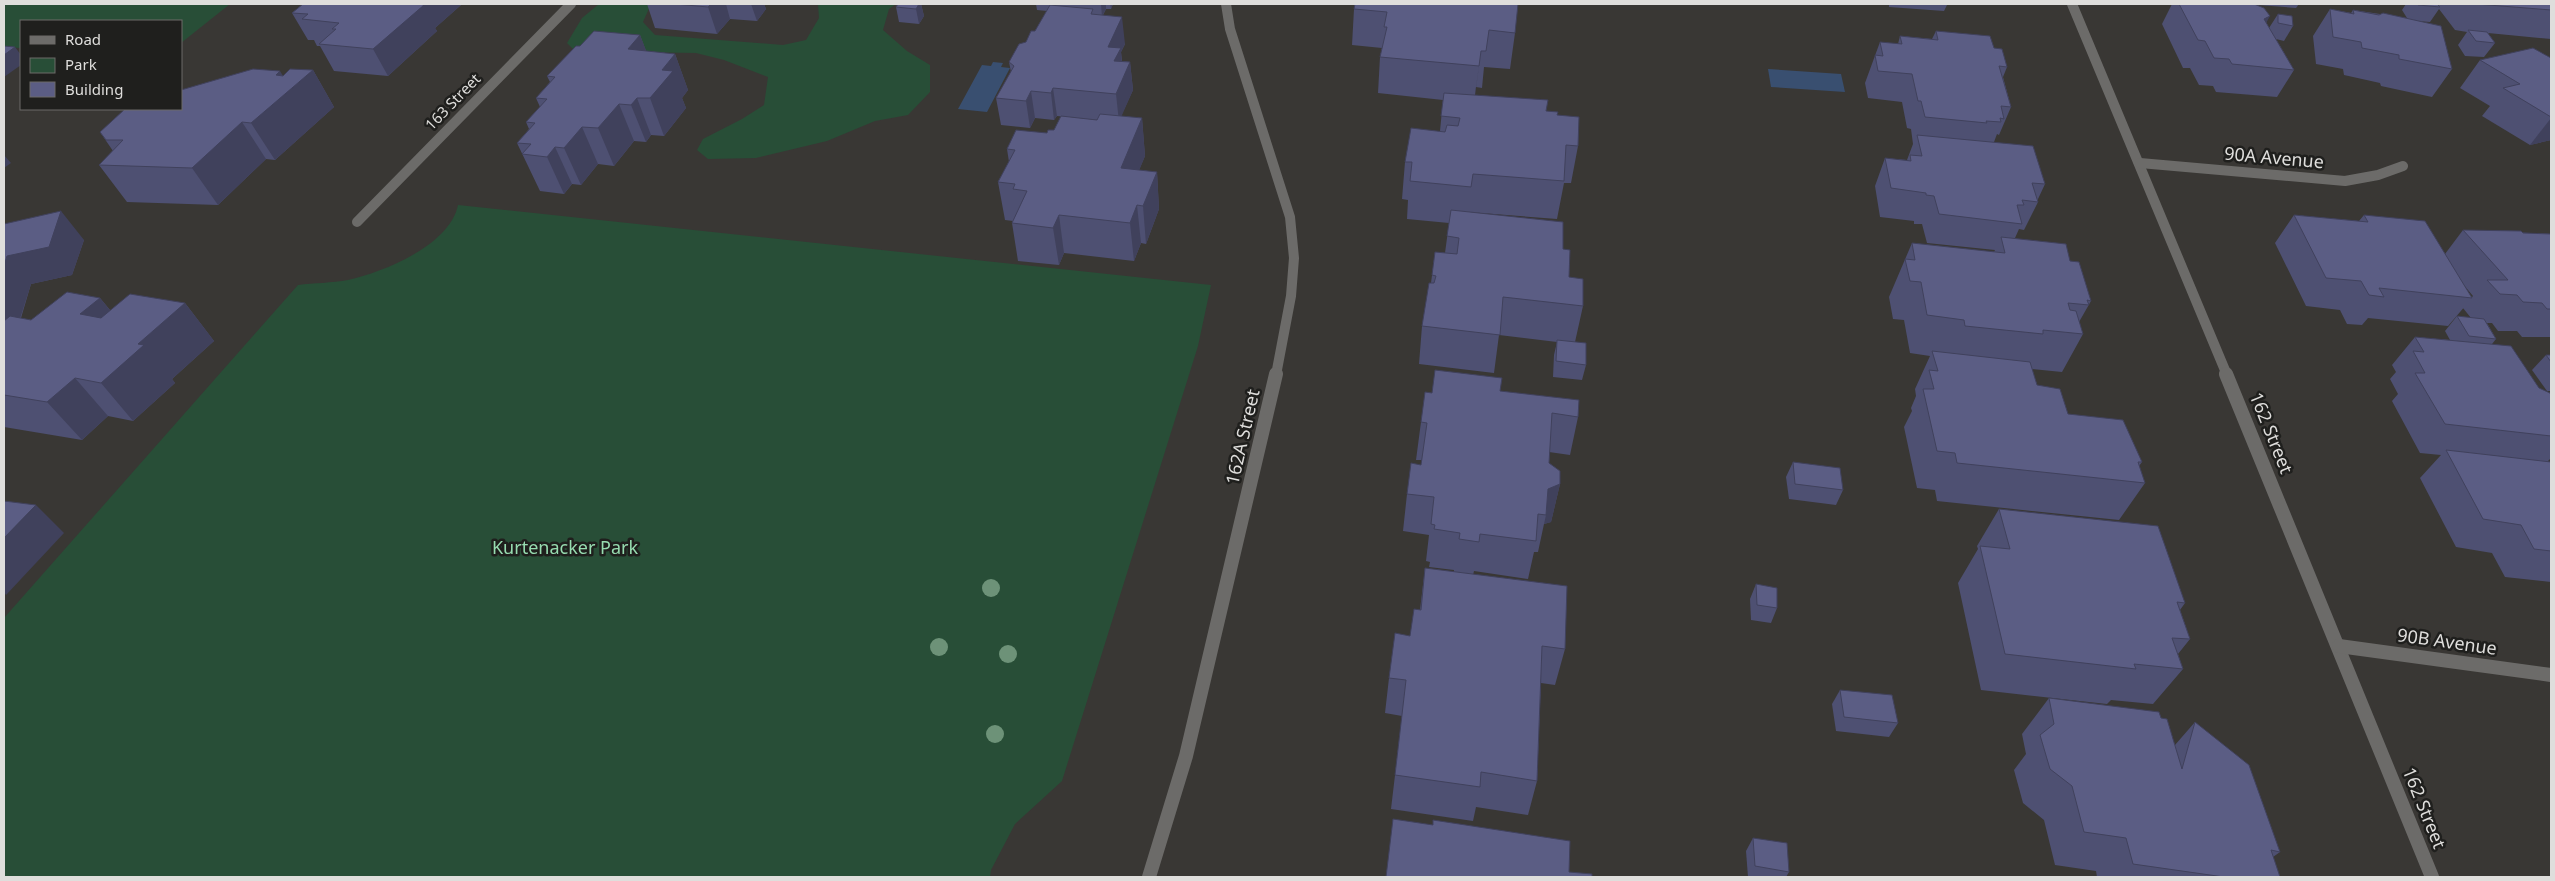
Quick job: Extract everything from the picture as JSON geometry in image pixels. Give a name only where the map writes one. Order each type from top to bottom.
[{"type":"street","name":"163 Street","points":[[357,222],[571,4]]},
{"type":"street","name":"162A Street","points":[[1149,877],[1186,756],[1284,339],[1291,296],[1294,258],[1290,217],[1230,29],[1226,4]]},
{"type":"street","name":"162 Street","points":[[2072,4],[2140,163],[2432,877]]},
{"type":"street","name":"90A Avenue","points":[[2140,163],[2345,181],[2378,175],[2403,166]]},
{"type":"street","name":"90B Avenue","points":[[2338,646],[2551,675]]},
{"type":"green space","points":[[4,4],[230,4],[182,42],[182,20],[20,20],[20,48],[4,47]]},
{"type":"green space","points":[[599,4],[651,4],[643,22],[655,35],[783,45],[806,40],[819,18],[818,4],[896,4],[889,9],[883,30],[907,51],[930,65],[930,92],[908,115],[875,121],[827,141],[756,158],[708,159],[697,150],[703,139],[742,119],[764,105],[768,77],[724,60],[696,53],[575,51],[567,43],[582,18]]},
{"type":"green space","name":"Kurtenacker Park","points":[[458,205],[1211,285],[1198,346],[1062,781],[1015,824],[991,870],[990,877],[4,877],[4,618],[298,285],[348,280],[379,271],[397,263],[429,244],[442,232],[452,219]]},
{"type":"water","points":[[993,62],[1003,63],[1001,67],[1010,68],[987,112],[958,109],[982,65],[991,66]]},
{"type":"water","points":[[1768,69],[1841,74],[1845,92],[1771,87]]},
{"type":"building","points":[[303,4],[424,5],[373,49],[319,44],[336,29],[332,29],[339,23],[302,19],[308,14],[292,13]]},
{"type":"building","points":[[675,4],[711,4],[708,7]]},
{"type":"building","points":[[898,4],[919,4],[916,9],[896,7]]},
{"type":"building","points":[[1355,4],[1518,4],[1515,33],[1489,30],[1486,51],[1481,51],[1479,66],[1380,57],[1387,27],[1384,27],[1387,12],[1354,9]]},
{"type":"building","points":[[2179,4],[2254,4],[2264,8],[2270,16],[2264,19],[2294,70],[2232,64],[2229,59],[2214,58],[2205,41],[2198,40]]},
{"type":"building","points":[[2437,4],[2440,7],[2418,5]]},
{"type":"building","points":[[2476,4],[2551,4],[2551,10]]},
{"type":"building","points":[[1050,5],[1093,9],[1091,14],[1122,17],[1108,47],[1121,48],[1114,61],[1130,62],[1116,94],[1053,88],[1051,93],[1031,91],[1026,101],[996,98],[1014,66],[1009,62],[1019,44],[1026,42],[1031,31],[1035,31]]},
{"type":"building","points":[[2330,9],[2354,14],[2353,10],[2379,15],[2383,13],[2441,26],[2452,69],[2399,59],[2399,55],[2362,48],[2361,42],[2333,37]]},
{"type":"building","points":[[2278,14],[2292,16],[2293,26],[2278,23]]},
{"type":"building","points":[[2468,30],[2487,32],[2495,43],[2476,41]]},
{"type":"building","points":[[594,31],[640,35],[628,49],[675,54],[662,70],[673,71],[650,98],[637,98],[631,105],[619,104],[598,128],[582,127],[564,148],[555,147],[547,157],[522,154],[531,144],[517,143],[535,123],[526,122],[547,99],[536,98],[555,77],[547,76],[576,46],[580,46]]},
{"type":"building","points":[[1936,31],[1990,36],[1994,48],[2002,49],[2007,67],[1999,66],[2011,107],[2001,106],[2004,119],[2000,118],[2001,122],[1986,121],[1987,123],[1925,117],[1921,101],[1918,101],[1912,74],[1878,71],[1875,55],[1883,56],[1880,42],[1902,44],[1900,36],[1938,40]]},
{"type":"building","points":[[4,46],[15,47],[4,55]]},
{"type":"building","points":[[2533,48],[2551,58],[2551,117],[2503,88],[2520,84],[2480,60]]},
{"type":"building","points":[[253,69],[280,71],[276,75],[283,76],[290,69],[313,70],[251,123],[242,122],[192,168],[99,165],[123,140],[106,140],[100,132],[124,110],[182,110],[182,90]]},
{"type":"building","points":[[1444,93],[1548,100],[1546,111],[1558,112],[1557,115],[1579,117],[1578,146],[1566,145],[1564,181],[1473,174],[1471,187],[1410,181],[1412,162],[1405,162],[1411,128],[1445,132],[1447,125],[1458,126],[1460,118],[1441,116]]},
{"type":"building","points":[[1100,114],[1142,118],[1121,168],[1157,172],[1143,206],[1137,205],[1130,223],[1059,215],[1053,228],[1012,223],[1027,191],[1013,189],[1015,184],[998,182],[1015,150],[1007,149],[1016,130],[1047,133],[1048,130],[1054,130],[1061,116],[1097,120]]},
{"type":"building","points":[[1917,135],[2033,146],[2045,184],[2032,183],[2038,202],[2022,200],[2024,205],[2017,205],[2022,224],[1939,214],[1934,196],[1891,188],[1885,158],[1911,161],[1910,155],[1922,156]]},
{"type":"building","points":[[1451,210],[1563,222],[1563,249],[1570,250],[1569,277],[1583,279],[1583,306],[1503,297],[1500,335],[1422,326],[1429,283],[1434,283],[1436,276],[1432,275],[1435,252],[1457,254],[1459,238],[1447,236]]},
{"type":"building","points":[[61,211],[49,247],[7,256],[4,266],[4,224]]},
{"type":"building","points":[[2294,215],[2368,222],[2364,215],[2425,221],[2472,298],[2379,288],[2384,297],[2369,295],[2361,281],[2326,278]]},
{"type":"building","points":[[2463,230],[2521,231],[2523,233],[2551,234],[2551,309],[2547,309],[2542,303],[2523,302],[2517,295],[2500,294],[2487,280],[2508,280]]},
{"type":"building","points":[[2001,237],[2066,244],[2070,261],[2079,262],[2091,301],[2087,300],[2089,305],[2068,303],[2070,310],[2076,311],[2083,334],[2043,330],[2043,334],[1965,326],[1964,320],[1927,315],[1921,282],[1910,281],[1905,259],[1915,260],[1912,243],[2005,253]]},
{"type":"building","points":[[67,292],[100,298],[80,314],[101,318],[130,294],[185,303],[138,344],[144,345],[101,383],[75,378],[47,402],[4,395],[4,321],[10,316],[31,320]]},
{"type":"building","points":[[2457,316],[2484,319],[2496,339],[2469,336]]},
{"type":"building","points":[[2415,337],[2511,346],[2539,388],[2551,395],[2551,436],[2445,424],[2415,373],[2425,373],[2413,351],[2424,352]]},
{"type":"building","points":[[1557,340],[1586,343],[1586,365],[1556,361]]},
{"type":"building","points":[[1932,351],[2030,362],[2037,385],[2060,389],[2068,414],[2123,420],[2142,462],[2138,462],[2145,483],[1957,463],[1955,453],[1937,451],[1923,389],[1934,389],[1929,370],[1938,371]]},
{"type":"building","points":[[2546,355],[2551,355],[2551,362]]},
{"type":"building","points":[[1435,370],[1502,378],[1500,391],[1579,400],[1578,417],[1552,413],[1549,463],[1560,471],[1560,484],[1548,489],[1546,515],[1538,514],[1536,541],[1480,534],[1479,542],[1459,539],[1460,533],[1434,529],[1435,525],[1431,524],[1434,497],[1407,494],[1411,463],[1421,465],[1427,423],[1421,422],[1425,392],[1432,393]]},
{"type":"building","points":[[2446,450],[2551,462],[2551,551],[2534,549],[2521,525],[2483,519]]},
{"type":"building","points":[[1793,462],[1840,468],[1843,490],[1795,484]]},
{"type":"building","points":[[4,501],[36,505],[4,538]]},
{"type":"building","points":[[1999,509],[2158,526],[2185,603],[2177,602],[2190,639],[2172,638],[2183,669],[2134,664],[2136,669],[2005,654],[1980,546],[2010,549]]},
{"type":"building","points":[[1425,568],[1567,586],[1565,649],[1542,646],[1537,781],[1481,772],[1480,787],[1395,775],[1406,680],[1389,678],[1395,633],[1410,636],[1414,609],[1421,610]]},
{"type":"building","points":[[1756,584],[1777,588],[1777,608],[1757,605]]},
{"type":"building","points":[[1840,690],[1892,695],[1898,723],[1844,717]]},
{"type":"building","points":[[2049,698],[2159,712],[2161,718],[2167,719],[2182,769],[2195,722],[2249,765],[2280,852],[2271,850],[2280,877],[2224,877],[2133,864],[2126,838],[2084,832],[2072,786],[2050,769],[2040,735],[2054,724]]},
{"type":"building","points":[[1393,819],[1433,825],[1433,820],[1570,841],[1569,872],[1592,874],[1592,877],[1386,877]]},
{"type":"building","points":[[1753,838],[1787,843],[1789,872],[1755,866]]}]
